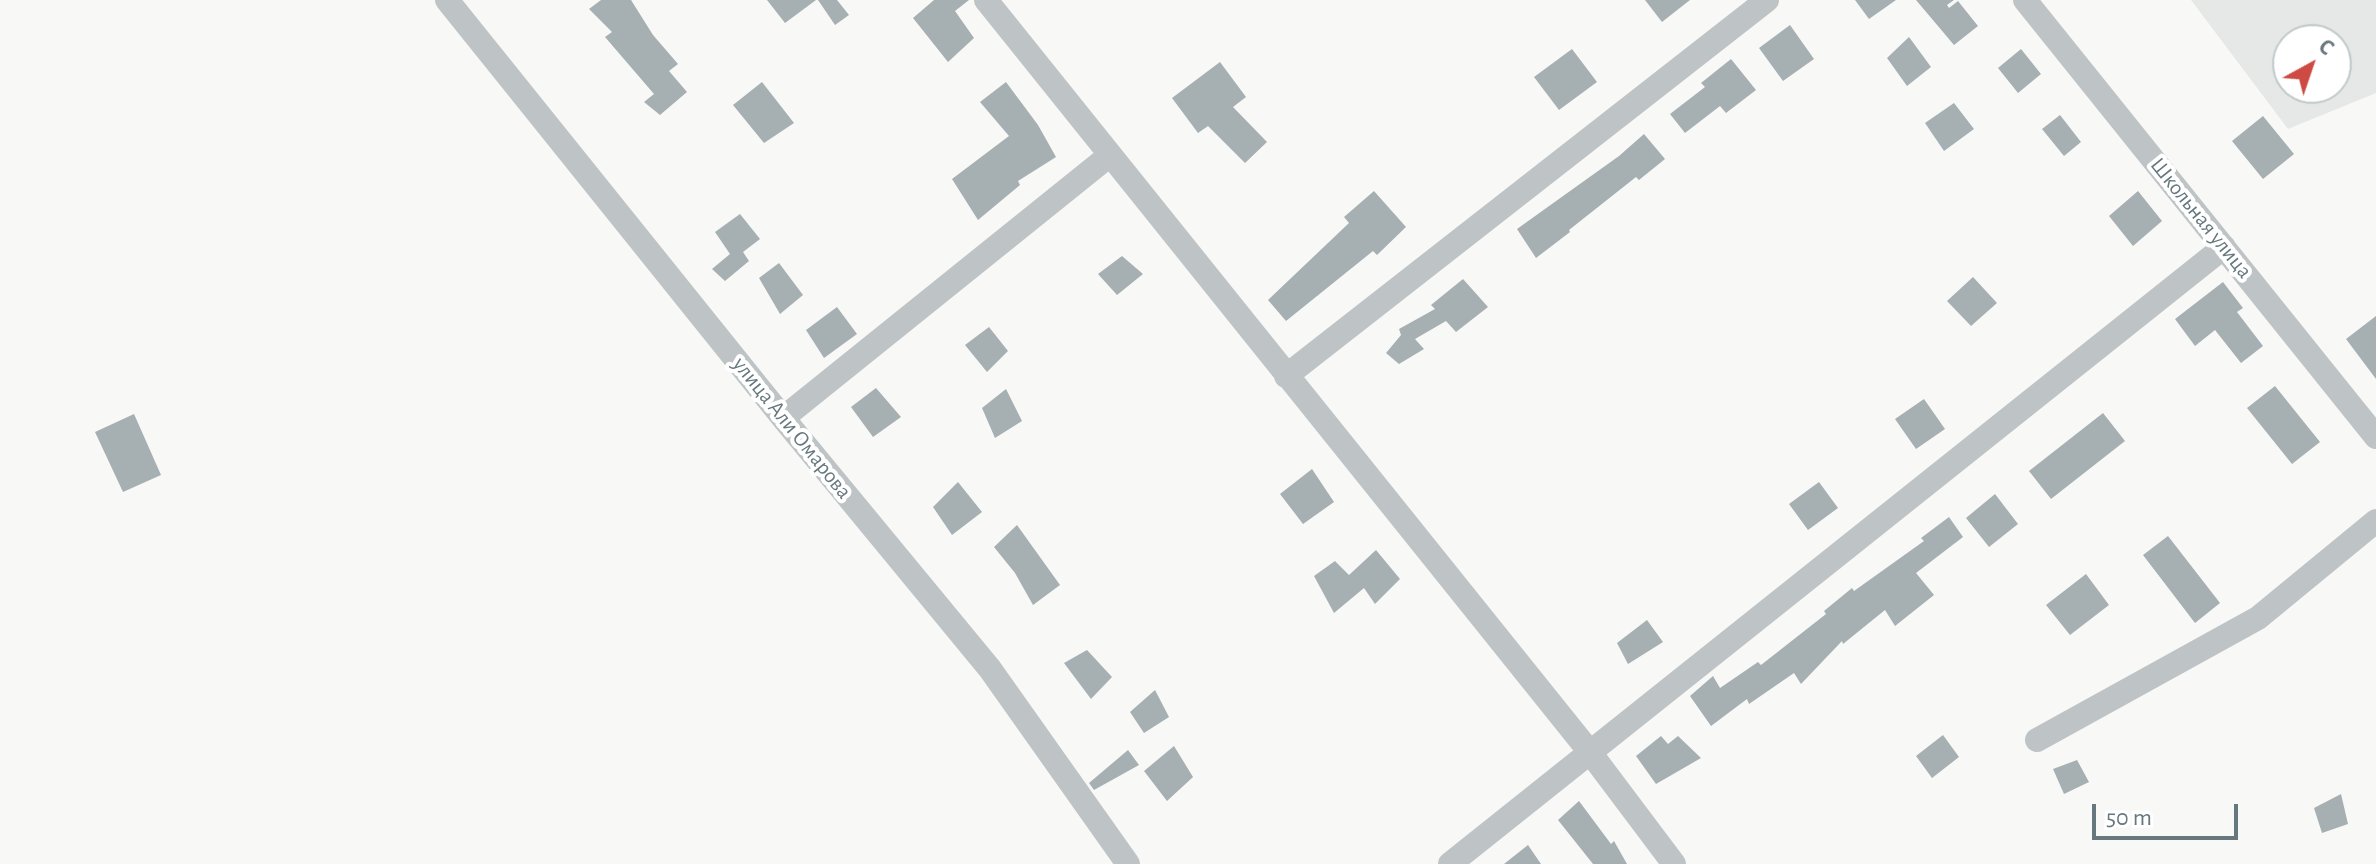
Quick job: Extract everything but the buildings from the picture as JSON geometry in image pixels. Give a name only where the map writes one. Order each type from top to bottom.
[{"type":"street","name":"улица Али Омарова","points":[[447,0],[783,418],[990,669],[1128,864]]},
{"type":"street","points":[[986,0],[1589,751],[1674,864]]},
{"type":"street","points":[[1286,376],[1767,0]]},
{"type":"street","name":"Школьная улица","points":[[2025,0],[2376,437]]},
{"type":"street","points":[[783,418],[1110,155]]},
{"type":"street","points":[[1450,864],[2224,247]]},
{"type":"street","points":[[2037,740],[2258,618],[2376,521]]},
{"type":"shaded area","points":[[2191,0],[2376,0],[2376,93],[2352,103],[2352,24],[2272,24],[2272,104],[2349,104],[2288,129]]}]
